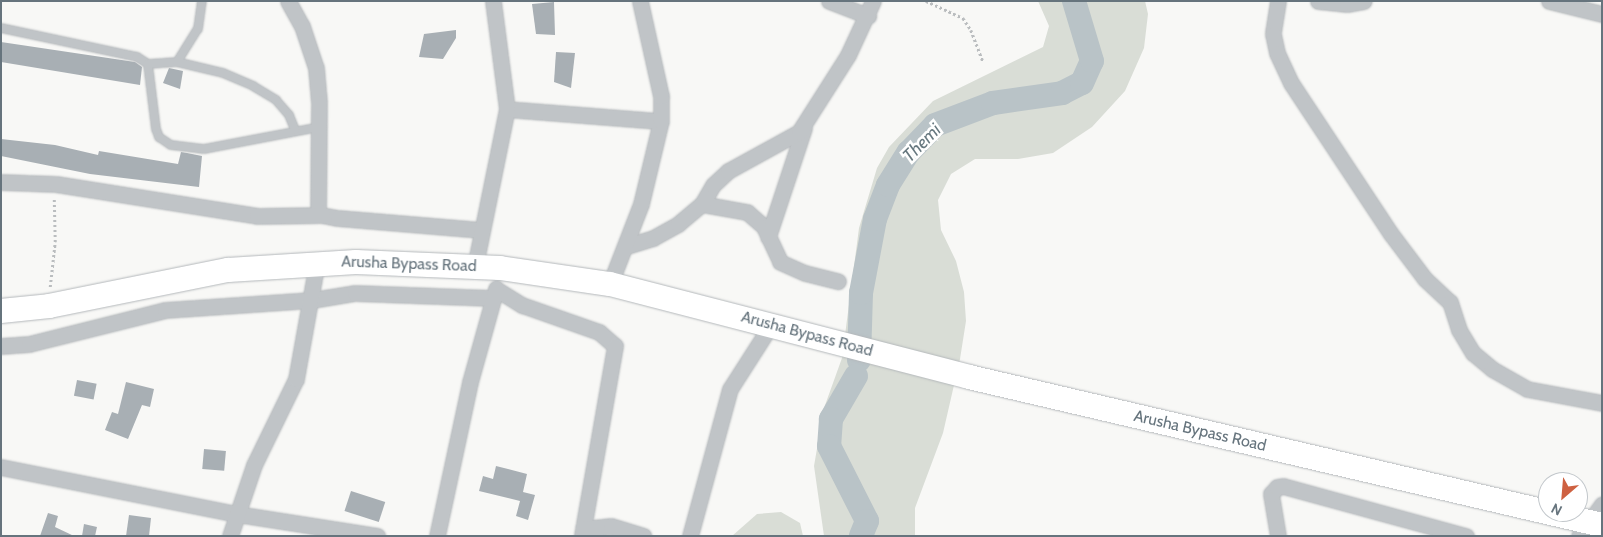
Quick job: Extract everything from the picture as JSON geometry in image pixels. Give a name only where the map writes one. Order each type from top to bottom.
[{"type":"main road","name":"Arusha Bypass Road","points":[[1,311],[48,306],[228,270],[317,262],[475,266],[496,285],[610,284],[970,376],[1593,522]]},
{"type":"street","points":[[288,1],[302,26],[316,68],[319,127],[316,201],[322,215]]},
{"type":"street","points":[[475,266],[507,108],[493,1]]},
{"type":"street","points":[[610,284],[627,246],[652,168],[661,121],[661,96],[640,1]]},
{"type":"street","points":[[627,246],[653,238],[678,224],[702,204],[713,185],[728,171],[789,140],[806,120],[848,55],[870,8],[829,1]]},
{"type":"street","points":[[1278,1],[1273,34],[1277,53],[1292,83],[1391,234],[1425,279],[1450,302],[1459,330],[1473,353],[1492,369],[1527,389],[1602,403]]},
{"type":"street","points":[[1318,1],[1347,4],[1364,1]]},
{"type":"street","points":[[1549,1],[1602,14]]},
{"type":"street","points":[[507,108],[661,121]]},
{"type":"street","points":[[768,237],[806,120]]},
{"type":"street","points":[[1,182],[56,184],[257,216],[322,215],[481,230]]},
{"type":"street","points":[[702,204],[748,212],[759,219],[780,262],[804,273],[838,281]]},
{"type":"street","points":[[230,536],[254,465],[296,379],[312,300],[317,262]]},
{"type":"street","points":[[436,536],[453,451],[496,285]]},
{"type":"street","points":[[1,346],[29,344],[165,310],[312,300],[356,292],[496,285],[522,305],[599,332],[615,346],[582,533],[612,526],[643,536]]},
{"type":"street","points":[[690,536],[730,389],[771,325]]},
{"type":"street","points":[[1,467],[237,514],[377,536]]},
{"type":"street","points":[[1278,536],[1271,494],[1277,487],[1283,486],[1466,536]]},
{"type":"lane","points":[[177,62],[198,29],[202,1]]},
{"type":"lane","points":[[1,28],[138,57],[148,64],[177,62],[223,74],[253,86],[276,100],[289,115],[296,130]]},
{"type":"lane","points":[[148,64],[156,129],[159,137],[171,145],[204,149],[319,127]]},
{"type":"path","points":[[926,1],[963,18],[972,30],[983,62]]},
{"type":"path","points":[[48,306],[55,242],[56,184]]},
{"type":"shaded area","points":[[1038,1],[1145,1],[1148,14],[1144,48],[1125,91],[1092,127],[1053,153],[1018,159],[975,159],[951,174],[938,200],[941,230],[956,261],[964,292],[966,321],[960,359],[943,433],[915,508],[915,536],[824,536],[814,466],[824,408],[842,358],[859,228],[877,168],[889,147],[933,101],[1043,47],[1049,26]]},
{"type":"shaded area","points":[[781,512],[800,523],[803,536],[732,536],[757,514]]},
{"type":"building","points":[[554,2],[555,35],[536,34],[532,4]]},
{"type":"building","points":[[456,30],[456,38],[443,59],[419,57],[424,34]]},
{"type":"building","points":[[1,42],[135,62],[142,67],[140,85],[1,62]]},
{"type":"building","points":[[556,52],[575,53],[571,88],[554,82]]},
{"type":"building","points":[[169,68],[183,71],[180,89],[163,83]]},
{"type":"building","points":[[1,139],[55,145],[98,155],[99,151],[178,164],[181,152],[202,156],[199,187],[90,174],[1,156]]},
{"type":"building","points":[[77,380],[97,384],[94,400],[74,396]]},
{"type":"building","points":[[126,382],[154,389],[150,407],[142,405],[128,439],[105,430],[112,412],[118,414]]},
{"type":"building","points":[[204,449],[226,451],[224,471],[202,469]]},
{"type":"building","points":[[496,466],[527,474],[523,492],[535,495],[528,520],[516,516],[520,501],[479,491],[483,476],[493,479]]},
{"type":"building","points":[[351,491],[385,502],[379,522],[345,511]]},
{"type":"building","points":[[48,513],[58,516],[55,527],[74,536],[40,536]]},
{"type":"building","points":[[129,515],[151,518],[149,536],[126,536]]},
{"type":"building","points":[[84,524],[97,527],[95,536],[82,536]]},
{"type":"waterway","name":"Themi","points":[[859,360],[861,293],[875,219],[888,185],[909,152],[935,125],[993,103],[1062,93],[1082,83],[1092,61],[1074,1]]},
{"type":"waterway","name":"Themi","points":[[856,376],[831,419],[829,446],[867,521],[861,536]]}]
